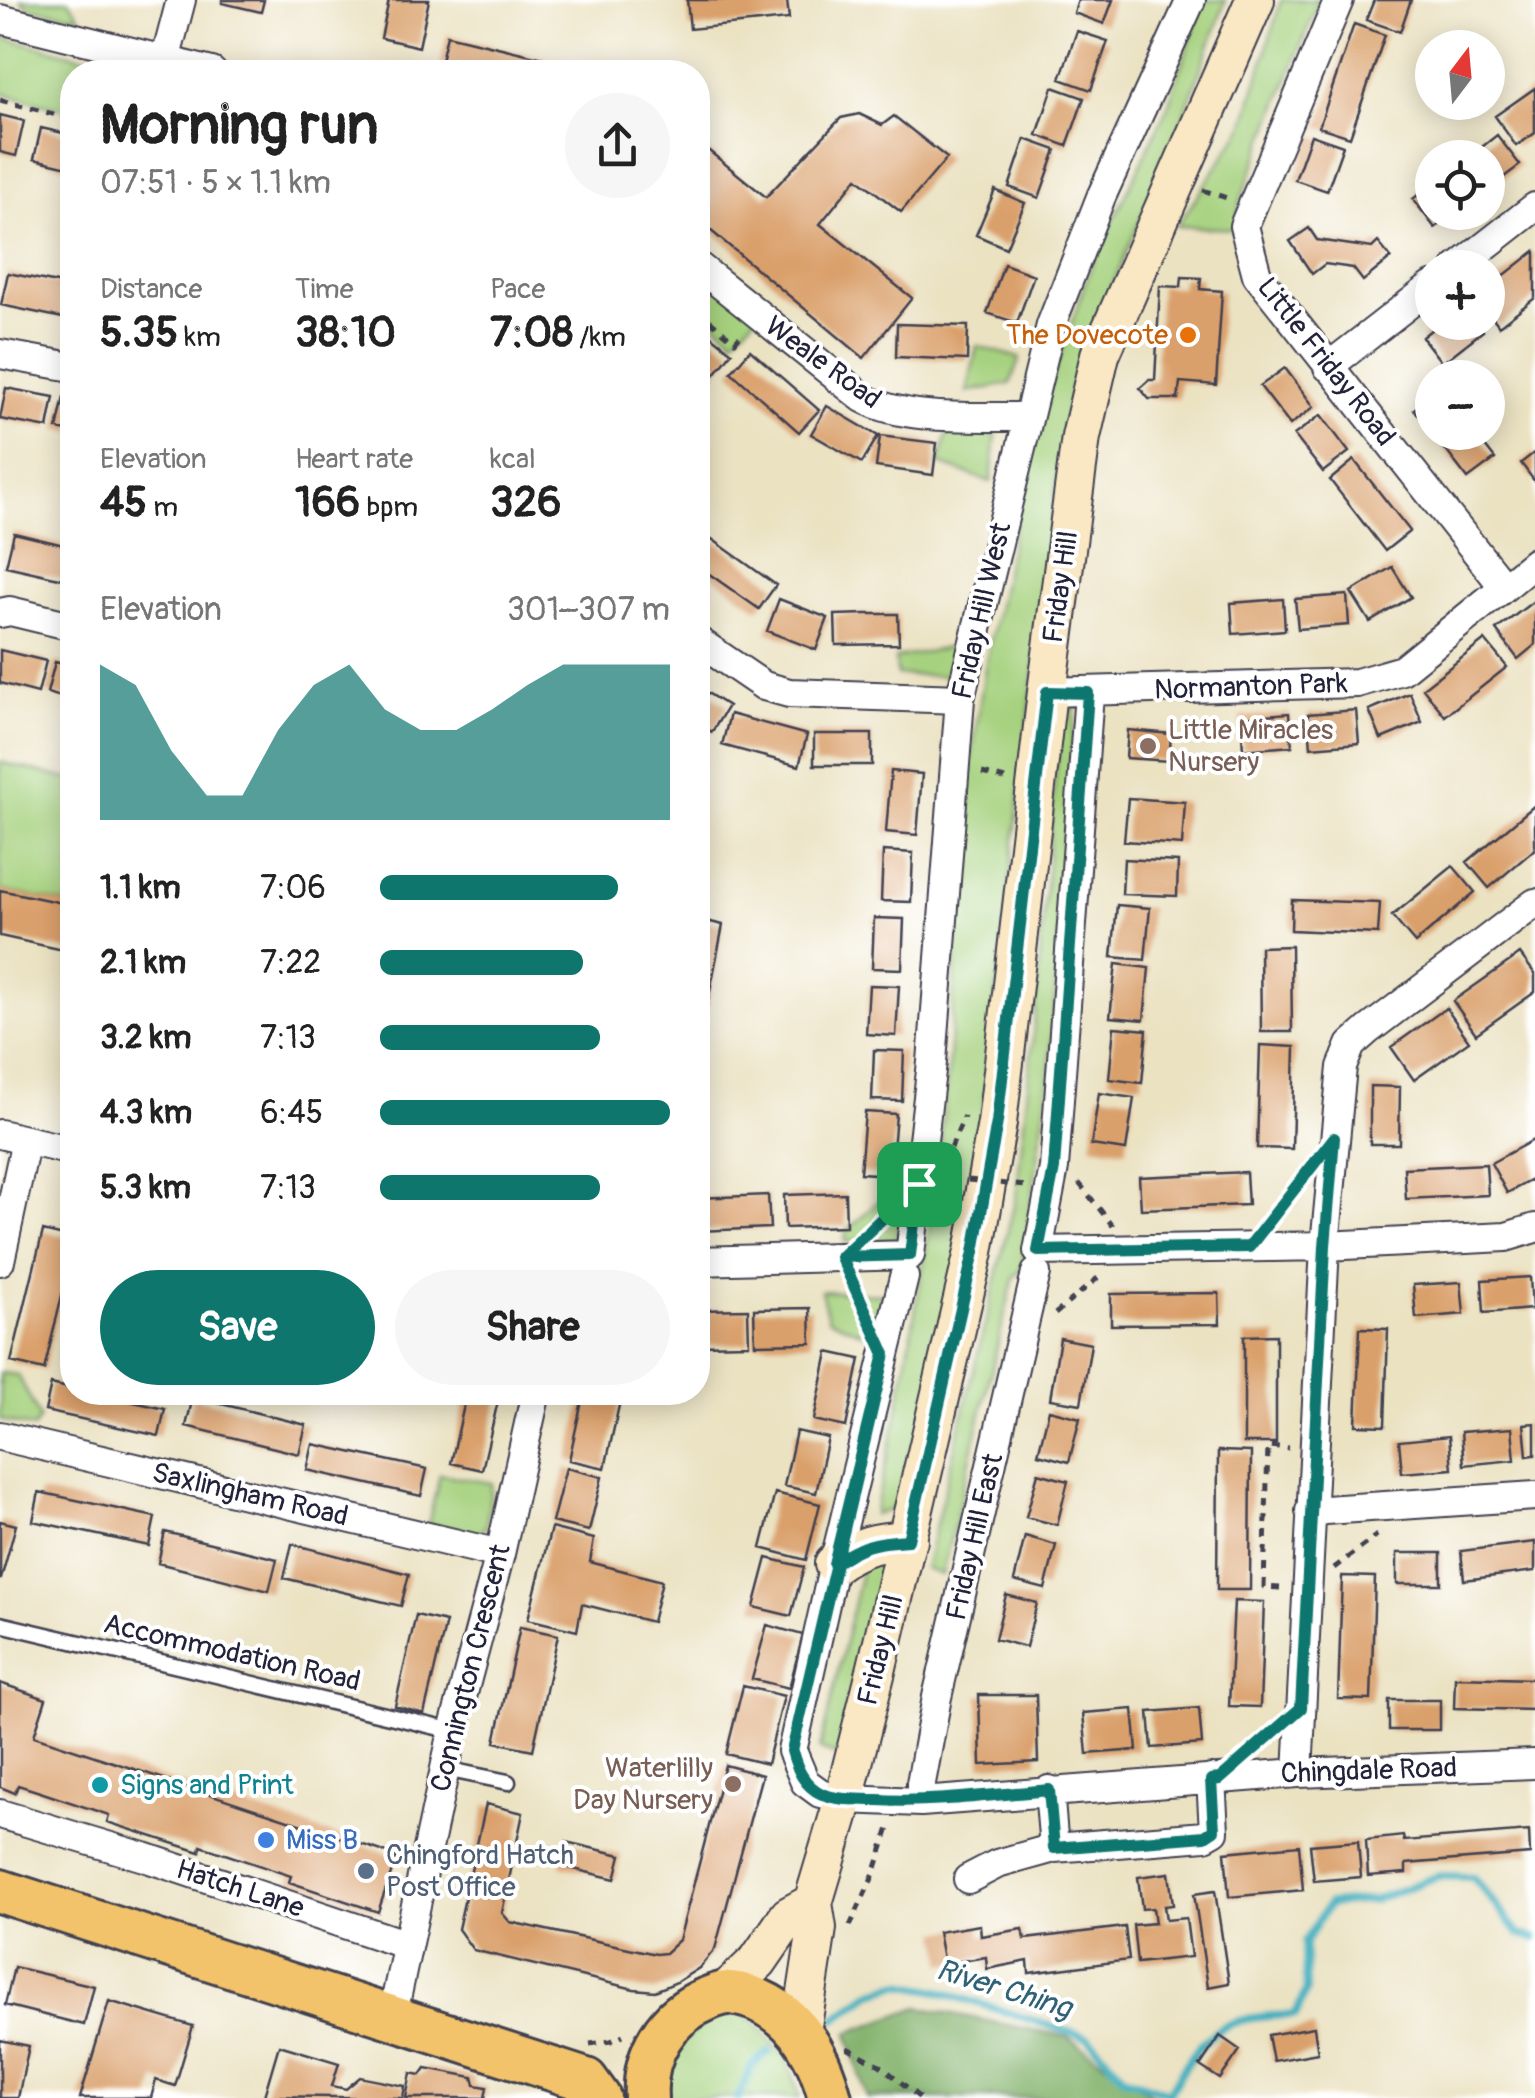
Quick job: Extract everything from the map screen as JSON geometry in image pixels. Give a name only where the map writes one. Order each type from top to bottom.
[{"type":"main road","name":"Friday Hill","points":[[817,2043],[817,1928],[812,1903],[844,1799],[908,1540],[974,1252],[994,1141],[1081,437],[1100,354],[1255,0]]},
{"type":"main road","points":[[834,1564],[856,1548],[908,1540]]},
{"type":"main road","points":[[0,1891],[180,1946],[593,2089],[608,2062],[654,2050]]},
{"type":"main road","points":[[646,2098],[645,2083],[662,2032],[682,2011],[724,1992],[758,1961],[789,1916],[812,1903]]},
{"type":"main road","points":[[724,1992],[763,2002],[817,2043],[830,2098]]},
{"type":"street","points":[[165,60],[181,0]]},
{"type":"street","name":"Friday Hill West","points":[[844,1799],[820,1793],[805,1782],[792,1751],[907,1266],[932,1062],[960,698],[1051,324],[1101,196],[1191,0]]},
{"type":"street","name":"Little Friday Road","points":[[1339,0],[1244,226],[1257,276],[1504,587]]},
{"type":"street","points":[[0,19],[117,60]]},
{"type":"street","points":[[1479,250],[1535,207]]},
{"type":"street","name":"Weale Road","points":[[710,276],[863,398],[881,408],[1027,416]]},
{"type":"street","points":[[1328,366],[1415,299]]},
{"type":"street","points":[[0,354],[60,365]]},
{"type":"street","name":"Normanton Park","points":[[1047,692],[1357,683],[1402,670],[1535,562]]},
{"type":"street","points":[[0,612],[60,623]]},
{"type":"street","points":[[710,649],[764,686],[789,693],[960,698]]},
{"type":"street","name":"Friday Hill East","points":[[908,1806],[921,1782],[1037,1262],[1054,1168],[1088,693]]},
{"type":"street","points":[[1298,1773],[1325,1246],[1342,1067],[1351,1045],[1535,902]]},
{"type":"street","points":[[0,1261],[13,1137],[60,1148]]},
{"type":"street","points":[[1037,1262],[1249,1247],[1506,1236],[1535,1228]]},
{"type":"street","points":[[710,1261],[841,1257],[907,1266]]},
{"type":"street","name":"Connington Crescent","points":[[407,1944],[453,1731],[500,1554],[533,1405]]},
{"type":"street","name":"Saxlingham Road","points":[[0,1436],[500,1554]]},
{"type":"street","points":[[1310,1511],[1535,1496]]},
{"type":"street","name":"Chingdale Road","points":[[844,1799],[908,1806],[1049,1790],[1298,1773],[1535,1764]]},
{"type":"street","points":[[968,1880],[996,1864],[1054,1848],[1205,1836],[1214,1830],[1216,1820],[1216,1779]]},
{"type":"street","points":[[1049,1790],[1054,1848]]},
{"type":"street","name":"Hatch Lane","points":[[0,1814],[407,1944]]},
{"type":"street","points":[[392,2018],[407,1944]]},
{"type":"lane","name":"Accommodation Road","points":[[0,1624],[453,1731]]},
{"type":"lane","points":[[445,1769],[508,1782]]},
{"type":"path","points":[[0,100],[60,115]]},
{"type":"path","points":[[1176,182],[1252,206]]},
{"type":"path","points":[[955,766],[1008,780]]},
{"type":"path","points":[[950,1151],[964,1116]]},
{"type":"path","points":[[1249,1247],[1334,1138]]},
{"type":"path","points":[[968,1180],[1026,1186]]},
{"type":"path","points":[[885,1354],[841,1257],[919,1184]]},
{"type":"path","points":[[1216,1779],[1301,1708]]},
{"type":"path","points":[[846,1934],[908,1806]]},
{"type":"path","points":[[817,2043],[880,2066],[920,2098]]},
{"type":"path","points":[[903,2083],[908,2098]]},
{"type":"green space","points":[[21,0],[69,0],[80,17],[27,7]]},
{"type":"green space","points":[[1204,0],[1226,0],[1182,121],[1075,373],[1063,426],[967,1244],[907,1505],[874,1515],[898,1411],[932,1214],[948,1072],[968,782],[986,661],[1037,421],[1090,270],[1167,108]]},
{"type":"green space","points":[[1281,0],[1319,0],[1240,202],[1235,229],[1177,226],[1244,126]]},
{"type":"green space","points":[[0,37],[96,60],[60,60],[60,108],[0,93]]},
{"type":"green space","points":[[710,278],[757,315],[734,339],[710,318]]},
{"type":"green space","points":[[977,346],[1020,358],[1010,384],[967,392]]},
{"type":"green space","points":[[949,428],[996,435],[991,482],[939,464]]},
{"type":"green space","points":[[956,646],[949,676],[897,675],[895,658]]},
{"type":"green space","points":[[1061,708],[1075,708],[1049,1080],[1022,1269],[1014,1277],[942,1575],[925,1569],[1016,1197]]},
{"type":"green space","points":[[0,762],[60,777],[60,902],[0,890]]},
{"type":"green space","points":[[911,1180],[896,1239],[845,1242],[846,1232],[899,1181]]},
{"type":"green space","points":[[821,1291],[883,1294],[880,1340],[828,1319]]},
{"type":"green space","points":[[0,1373],[18,1375],[40,1418],[34,1428],[0,1420]]},
{"type":"green space","points":[[440,1474],[492,1483],[486,1527],[477,1534],[428,1524]]},
{"type":"green space","points":[[899,1555],[842,1757],[820,1749],[863,1563]]},
{"type":"green space","points":[[918,2007],[1068,2037],[1157,2098],[867,2098],[848,2033]]},
{"type":"green space","points":[[745,2012],[788,2059],[800,2098],[662,2098],[672,2045],[719,2015]]},
{"type":"building","points":[[222,0],[264,0],[261,12]]},
{"type":"building","points":[[389,0],[429,0],[419,47],[381,38]]},
{"type":"building","points":[[687,0],[787,0],[789,19],[690,29]]},
{"type":"building","points":[[1078,0],[1113,0],[1104,24],[1074,13]]},
{"type":"building","points":[[1374,0],[1411,0],[1400,32],[1366,20]]},
{"type":"building","points":[[1354,24],[1385,35],[1350,137],[1319,127]]},
{"type":"building","points":[[1077,31],[1108,41],[1091,90],[1060,79]]},
{"type":"building","points":[[447,35],[552,60],[441,60]]},
{"type":"building","points":[[1053,87],[1084,98],[1067,146],[1037,135]]},
{"type":"building","points":[[1535,88],[1535,133],[1516,146],[1498,120],[1505,120],[1505,109]]},
{"type":"building","points":[[859,114],[882,125],[894,116],[947,158],[901,212],[857,178],[820,224],[912,298],[864,358],[710,230],[710,152],[766,197],[841,118]]},
{"type":"building","points":[[0,115],[24,121],[16,156],[0,152]]},
{"type":"building","points":[[41,128],[60,132],[60,165],[34,159]]},
{"type":"building","points":[[1311,135],[1343,146],[1327,191],[1295,180]]},
{"type":"building","points":[[1025,139],[1056,150],[1039,198],[1009,187]]},
{"type":"building","points":[[1505,145],[1520,165],[1505,176]]},
{"type":"building","points":[[995,190],[1025,203],[1006,248],[976,235]]},
{"type":"building","points":[[1309,228],[1317,240],[1372,248],[1378,242],[1391,258],[1363,281],[1353,268],[1325,264],[1312,274],[1290,241]]},
{"type":"building","points":[[1535,251],[1535,298],[1505,321],[1505,275]]},
{"type":"building","points":[[1004,264],[1034,275],[1017,323],[987,313]]},
{"type":"building","points":[[8,273],[60,284],[60,317],[1,305]]},
{"type":"building","name":"The Dovecote","points":[[1182,277],[1201,278],[1200,289],[1222,291],[1216,385],[1180,382],[1178,399],[1149,399],[1140,388],[1155,380],[1160,286],[1181,287]]},
{"type":"building","points":[[897,324],[968,326],[967,360],[896,357]]},
{"type":"building","points":[[710,335],[732,352],[715,374],[710,370]]},
{"type":"building","points":[[1424,340],[1471,340],[1446,360],[1440,360]]},
{"type":"building","points":[[750,350],[819,410],[799,432],[731,372]]},
{"type":"building","points":[[1285,368],[1314,407],[1290,425],[1260,386]]},
{"type":"building","points":[[6,388],[54,397],[48,428],[0,419]]},
{"type":"building","points":[[827,406],[878,436],[862,463],[811,434]]},
{"type":"building","points":[[1321,415],[1349,452],[1323,472],[1294,435]]},
{"type":"building","points":[[880,436],[937,443],[933,475],[876,467]]},
{"type":"building","points":[[1446,450],[1488,450],[1495,459],[1468,479]]},
{"type":"building","points":[[1535,452],[1535,482],[1521,463]]},
{"type":"building","points":[[1354,460],[1410,531],[1385,551],[1330,480]]},
{"type":"building","points":[[14,533],[60,544],[60,578],[6,566]]},
{"type":"building","points":[[710,538],[776,585],[759,609],[710,574]]},
{"type":"building","points":[[1392,567],[1411,597],[1370,622],[1351,592]]},
{"type":"building","points":[[1347,595],[1349,625],[1298,629],[1295,599]]},
{"type":"building","points":[[779,599],[828,618],[816,650],[767,631]]},
{"type":"building","points":[[1283,599],[1285,630],[1233,634],[1231,603]]},
{"type":"building","points":[[1535,600],[1535,645],[1518,659],[1496,630]]},
{"type":"building","points":[[898,614],[899,644],[836,645],[835,615]]},
{"type":"building","points":[[1485,640],[1507,667],[1445,716],[1423,688]]},
{"type":"building","points":[[0,650],[46,661],[38,693],[0,683]]},
{"type":"building","points":[[55,662],[60,663],[60,697],[47,693]]},
{"type":"building","points":[[1410,693],[1422,722],[1381,739],[1369,710]]},
{"type":"building","points":[[710,695],[728,706],[710,731]]},
{"type":"building","points":[[1356,710],[1359,743],[1311,747],[1308,714]]},
{"type":"building","points":[[1289,713],[1292,746],[1243,750],[1241,717]]},
{"type":"building","points":[[730,714],[807,735],[799,766],[722,745]]},
{"type":"building","name":"Little Miracles Nursery","points":[[1128,730],[1171,734],[1169,761],[1126,758]]},
{"type":"building","points":[[814,734],[872,734],[872,765],[814,765]]},
{"type":"building","points":[[891,771],[922,774],[917,835],[886,832]]},
{"type":"building","points":[[1128,798],[1185,802],[1182,845],[1124,841]]},
{"type":"building","points":[[1535,805],[1535,849],[1489,888],[1467,862]]},
{"type":"building","points":[[883,851],[913,853],[911,902],[881,901]]},
{"type":"building","points":[[1124,859],[1178,862],[1177,896],[1122,894]]},
{"type":"building","points":[[1453,866],[1475,892],[1415,943],[1392,916]]},
{"type":"building","points":[[0,890],[60,902],[60,949],[0,936]]},
{"type":"building","points":[[1292,900],[1380,903],[1378,934],[1291,930]]},
{"type":"building","points":[[1117,905],[1150,908],[1145,960],[1112,957]]},
{"type":"building","points":[[874,918],[904,919],[902,969],[872,968]]},
{"type":"building","points":[[710,922],[723,925],[710,992]]},
{"type":"building","points":[[1291,946],[1292,1032],[1261,1032],[1260,947]]},
{"type":"building","points":[[1520,954],[1535,974],[1535,992],[1476,1034],[1453,1001]]},
{"type":"building","points":[[1116,964],[1149,968],[1144,1020],[1110,1017]]},
{"type":"building","points":[[869,985],[899,986],[896,1036],[866,1034]]},
{"type":"building","points":[[1446,1008],[1469,1041],[1414,1080],[1391,1047]]},
{"type":"building","points":[[1114,1027],[1147,1030],[1142,1083],[1109,1079]]},
{"type":"building","points":[[1260,1045],[1295,1047],[1292,1149],[1257,1148]]},
{"type":"building","points":[[874,1050],[904,1051],[902,1101],[872,1100]]},
{"type":"building","points":[[1370,1086],[1400,1087],[1399,1144],[1370,1144]]},
{"type":"building","points":[[1099,1093],[1134,1098],[1126,1150],[1091,1145]]},
{"type":"building","points":[[865,1112],[896,1114],[891,1175],[860,1173]]},
{"type":"building","points":[[1535,1139],[1535,1178],[1507,1193],[1491,1163]]},
{"type":"building","points":[[1486,1164],[1488,1195],[1406,1199],[1404,1168]]},
{"type":"building","points":[[1246,1172],[1248,1205],[1141,1209],[1139,1177]]},
{"type":"building","points":[[845,1193],[846,1226],[785,1228],[784,1195]]},
{"type":"building","points":[[768,1195],[770,1228],[710,1230],[710,1197]]},
{"type":"building","points":[[43,1231],[60,1235],[60,1304],[44,1370],[11,1362]]},
{"type":"building","points":[[1530,1277],[1532,1309],[1484,1313],[1482,1280]]},
{"type":"building","points":[[1461,1282],[1464,1314],[1416,1318],[1413,1285]]},
{"type":"building","points":[[1219,1293],[1220,1324],[1111,1325],[1111,1294]]},
{"type":"building","points":[[810,1308],[811,1343],[755,1344],[754,1309]]},
{"type":"building","points":[[748,1309],[749,1344],[710,1345],[710,1310]]},
{"type":"building","points":[[1360,1328],[1388,1329],[1385,1426],[1356,1425]]},
{"type":"building","points":[[1276,1335],[1276,1443],[1244,1443],[1244,1336]]},
{"type":"building","points":[[1060,1338],[1091,1344],[1081,1404],[1050,1399]]},
{"type":"building","points":[[828,1352],[860,1359],[846,1427],[814,1420]]},
{"type":"building","points":[[51,1384],[60,1386],[60,1405],[147,1405],[165,1409],[159,1436],[45,1411]]},
{"type":"building","points":[[191,1405],[225,1405],[306,1425],[299,1454],[186,1426]]},
{"type":"building","points":[[464,1405],[497,1405],[482,1470],[451,1463]]},
{"type":"building","points":[[581,1405],[619,1405],[605,1468],[569,1460]]},
{"type":"building","points":[[1049,1410],[1080,1418],[1069,1462],[1038,1454]]},
{"type":"building","points":[[1535,1423],[1535,1455],[1527,1456],[1524,1424]]},
{"type":"building","points":[[1512,1428],[1515,1460],[1464,1465],[1461,1432]]},
{"type":"building","points":[[796,1431],[828,1438],[816,1493],[784,1486]]},
{"type":"building","points":[[1449,1436],[1452,1469],[1402,1473],[1399,1441]]},
{"type":"building","points":[[313,1444],[427,1469],[421,1496],[307,1470]]},
{"type":"building","points":[[1218,1451],[1251,1452],[1250,1590],[1217,1590]]},
{"type":"building","points":[[566,1468],[602,1477],[589,1531],[552,1522]]},
{"type":"building","points":[[1038,1473],[1068,1481],[1057,1525],[1026,1517]]},
{"type":"building","points":[[39,1492],[155,1517],[149,1546],[33,1521]]},
{"type":"building","points":[[775,1493],[820,1504],[806,1560],[761,1548]]},
{"type":"building","points":[[0,1521],[16,1525],[1,1579],[0,1579]]},
{"type":"building","points":[[551,1528],[594,1539],[590,1562],[662,1581],[652,1622],[582,1604],[577,1631],[528,1619]]},
{"type":"building","points":[[165,1532],[277,1559],[269,1591],[158,1563]]},
{"type":"building","points":[[1025,1536],[1056,1545],[1045,1589],[1014,1581]]},
{"type":"building","points":[[1535,1542],[1535,1571],[1464,1580],[1461,1551]]},
{"type":"building","points":[[292,1544],[409,1574],[401,1606],[284,1578]]},
{"type":"building","points":[[1397,1553],[1441,1553],[1441,1584],[1397,1584]]},
{"type":"building","points":[[767,1558],[804,1567],[791,1616],[754,1607]]},
{"type":"building","points":[[1342,1576],[1375,1577],[1371,1700],[1338,1699]]},
{"type":"building","points":[[1006,1595],[1037,1603],[1026,1647],[995,1639]]},
{"type":"building","points":[[1234,1601],[1264,1602],[1260,1707],[1229,1706]]},
{"type":"building","points":[[416,1615],[446,1622],[424,1714],[395,1706]]},
{"type":"building","points":[[767,1625],[803,1635],[789,1688],[752,1679]]},
{"type":"building","points":[[520,1627],[558,1635],[533,1750],[495,1742]]},
{"type":"building","points":[[1455,1677],[1535,1679],[1535,1710],[1454,1708]]},
{"type":"building","points":[[0,1683],[46,1699],[34,1736],[397,1856],[378,1912],[289,1882],[291,1876],[201,1846],[200,1852],[107,1822],[109,1815],[40,1792],[18,1785],[15,1793],[0,1787]]},
{"type":"building","points":[[743,1686],[784,1696],[767,1764],[726,1754]]},
{"type":"building","points":[[979,1695],[1036,1695],[1038,1762],[981,1765]]},
{"type":"building","points":[[1389,1700],[1440,1700],[1440,1730],[1389,1730]]},
{"type":"building","points":[[1199,1708],[1202,1744],[1152,1748],[1149,1712]]},
{"type":"building","points":[[1133,1709],[1137,1750],[1087,1754],[1083,1713]]},
{"type":"building","points":[[725,1765],[762,1775],[715,1949],[699,1968],[677,1982],[655,1991],[634,1989],[473,1950],[458,1929],[486,1804],[523,1813],[502,1913],[510,1922],[665,1953],[679,1940]]},
{"type":"building","points":[[1529,1831],[1530,1854],[1406,1864],[1406,1873],[1368,1876],[1366,1840],[1403,1836],[1404,1841]]},
{"type":"building","points":[[1358,1841],[1361,1877],[1314,1881],[1310,1845]]},
{"type":"building","points":[[566,1842],[621,1855],[615,1879],[561,1866]]},
{"type":"building","points":[[1299,1845],[1303,1890],[1229,1897],[1225,1852]]},
{"type":"building","points":[[1169,1873],[1173,1905],[1164,1906],[1166,1920],[1186,1918],[1191,1957],[1137,1963],[1133,1925],[1155,1923],[1153,1908],[1142,1909],[1138,1877]]},
{"type":"building","points":[[1215,1891],[1229,1983],[1208,1987],[1194,1894]]},
{"type":"building","points":[[980,1925],[981,1936],[1023,1929],[1025,1939],[1125,1927],[1129,1960],[1029,1973],[1028,1961],[987,1969],[986,1957],[944,1964],[938,1932]]},
{"type":"building","points":[[14,1967],[94,1986],[84,2025],[5,2005]]},
{"type":"building","points":[[109,2001],[193,2026],[175,2086],[156,2080],[151,2098],[80,2098]]},
{"type":"building","points":[[1314,2027],[1318,2053],[1273,2061],[1268,2035]]},
{"type":"building","points":[[1220,2036],[1240,2050],[1220,2079],[1200,2066]]},
{"type":"building","points":[[0,2040],[29,2046],[18,2098],[0,2098]]},
{"type":"building","points":[[279,2045],[339,2063],[332,2086],[346,2089],[360,2077],[405,2086],[403,2098],[264,2096]]},
{"type":"building","points":[[426,2068],[473,2077],[475,2085],[487,2087],[485,2098],[406,2098],[411,2073],[421,2075]]},
{"type":"waterway","name":"River Ching","points":[[835,2019],[873,1992],[901,1984],[939,1991],[1089,2038],[1124,2077],[1169,2093],[1194,2054],[1218,2030],[1249,2019],[1296,2015],[1306,1990],[1305,1942],[1329,1904],[1374,1900],[1438,1876],[1473,1877],[1519,1934],[1535,1938]]},
{"type":"waterway","name":"River Ching","points":[[738,2098],[751,2067],[770,2051]]},
{"type":"place","name":"The Dovecote","points":[[1188,335]]},
{"type":"place","name":"Little Miracles Nursery","points":[[1148,746]]},
{"type":"place","name":"Waterlilly Day Nursery","points":[[733,1784]]},
{"type":"place","name":"Signs and Print","points":[[100,1785]]},
{"type":"place","name":"Miss B","points":[[266,1840]]},
{"type":"place","name":"Chingford Hatch Post Office","points":[[366,1871]]},
{"type":"route","points":[[919,1184],[841,1257],[885,1354],[834,1564],[792,1751],[797,1766],[805,1782],[820,1793],[844,1799],[922,1802],[1049,1790],[1054,1848],[1205,1836],[1214,1830],[1216,1820],[1211,1780],[1220,1779],[1301,1708],[1334,1138],[1249,1247],[1038,1251],[1054,1168],[1070,988],[1088,693],[1047,692],[997,1122],[974,1252],[908,1540],[856,1548],[834,1564],[860,1459],[885,1354],[841,1257],[910,1255],[919,1184]]}]
